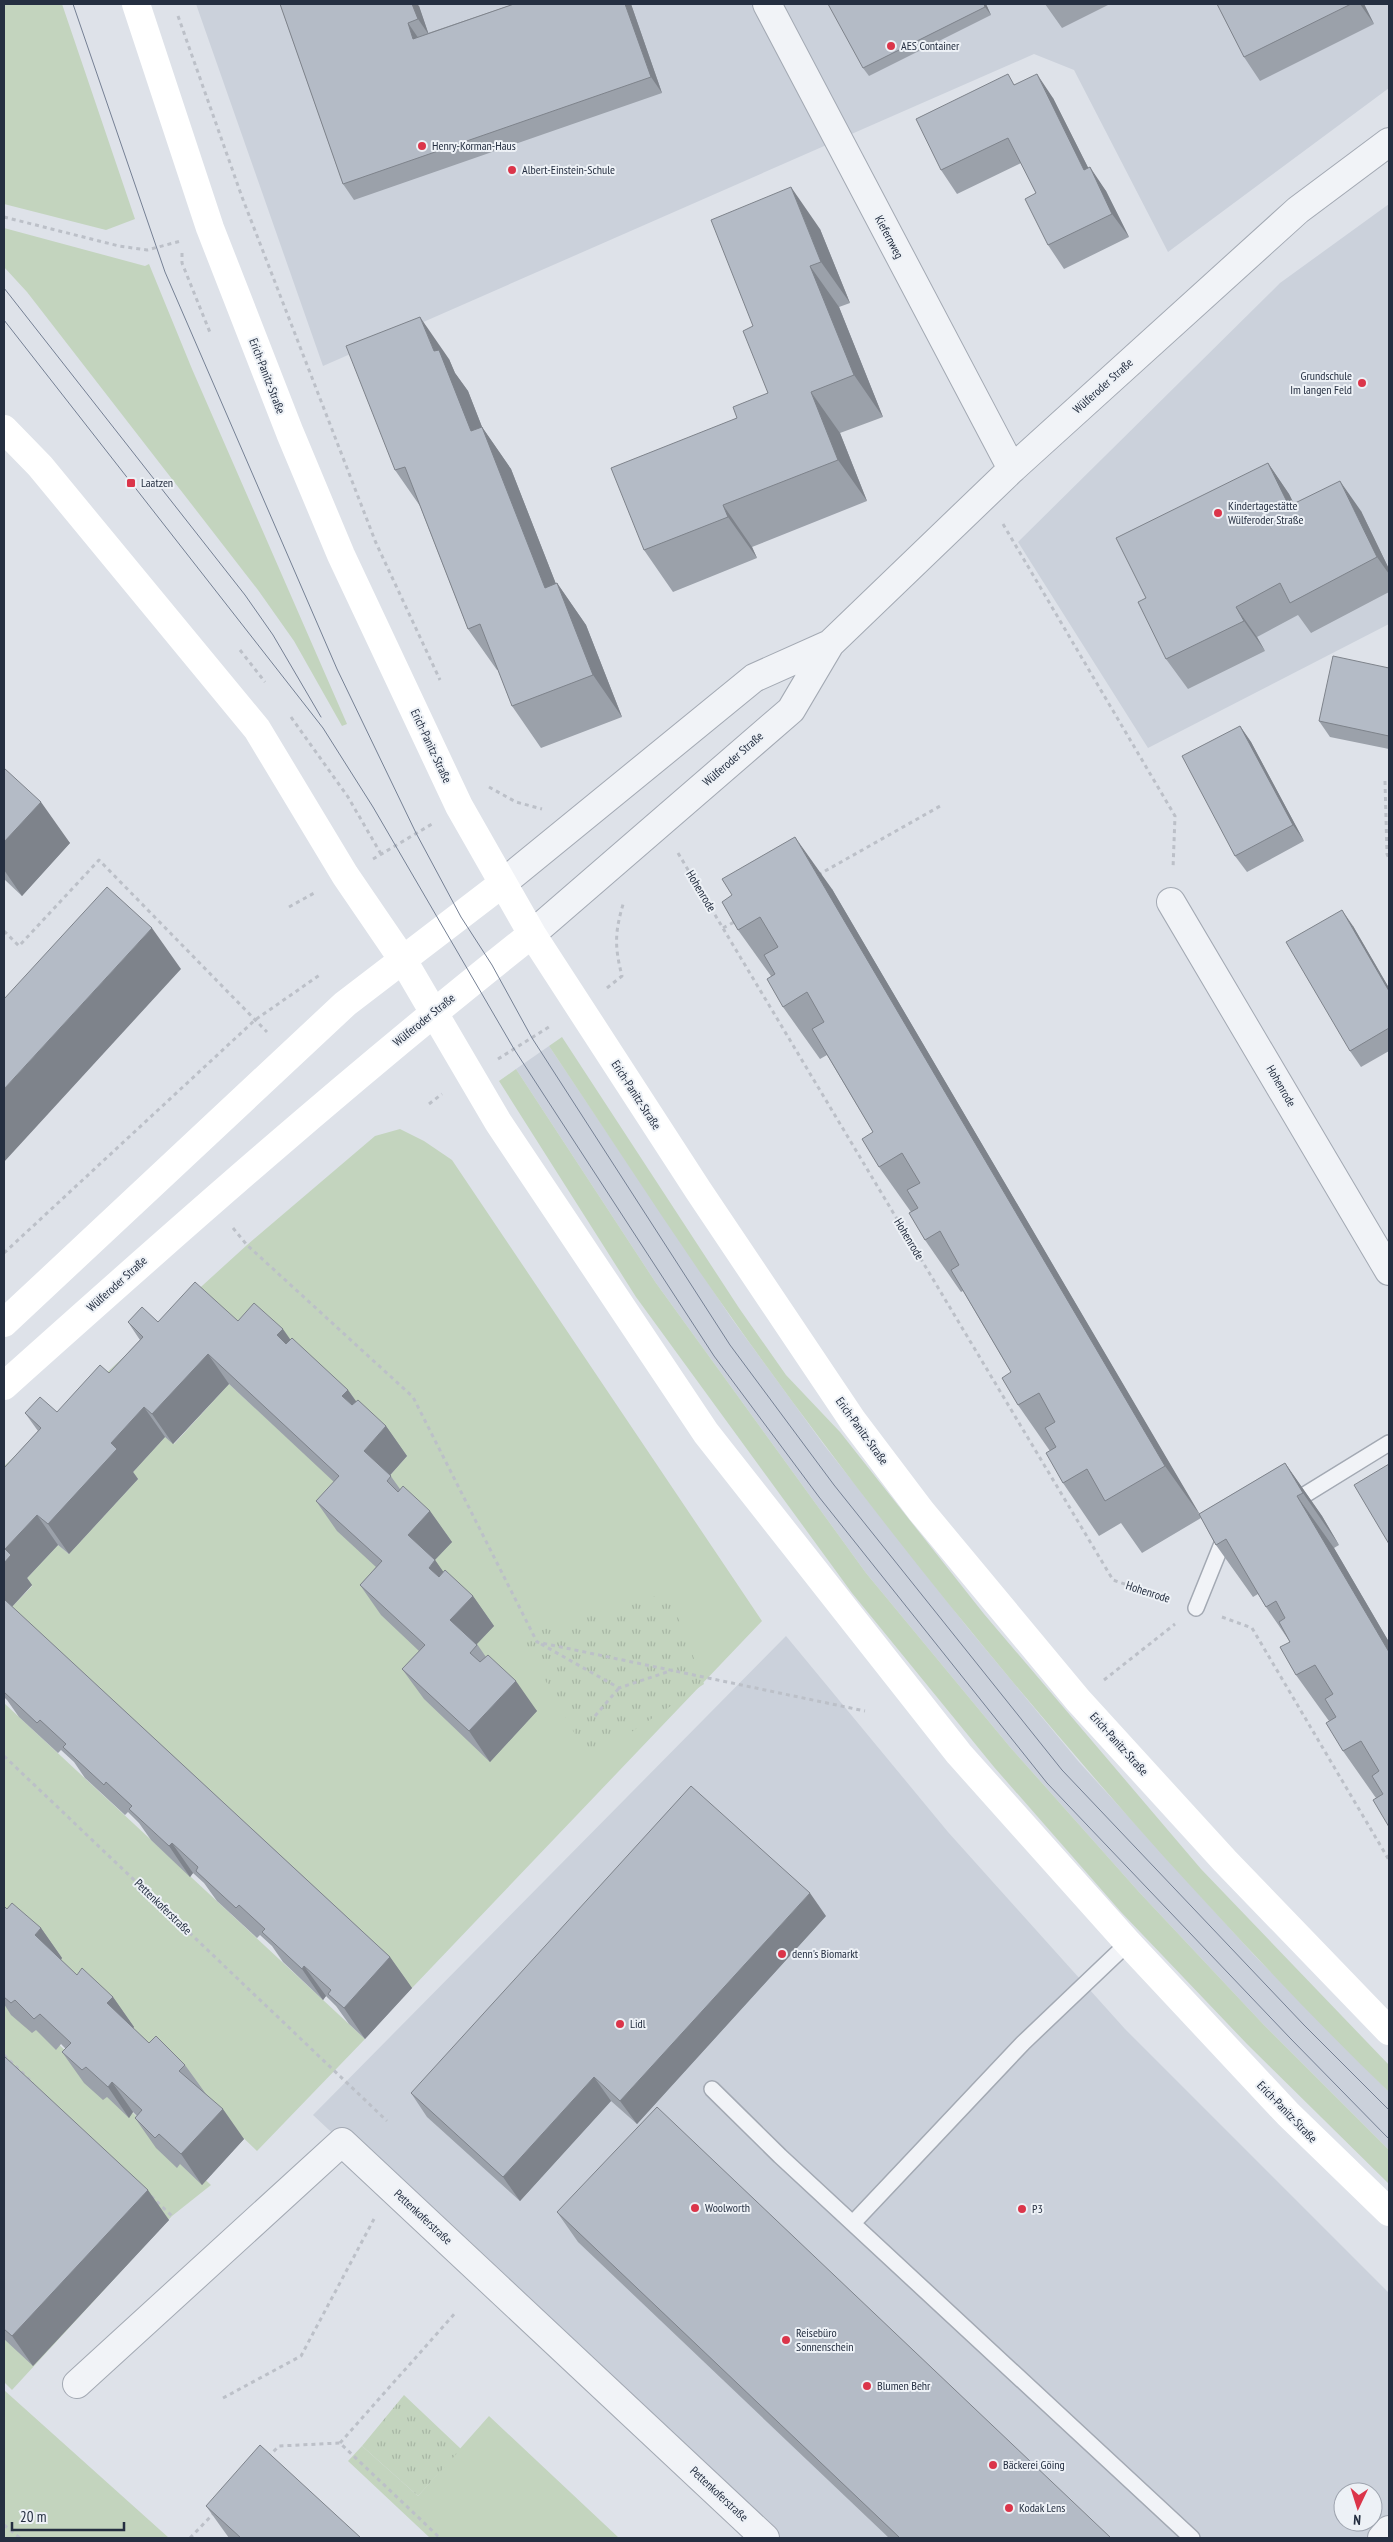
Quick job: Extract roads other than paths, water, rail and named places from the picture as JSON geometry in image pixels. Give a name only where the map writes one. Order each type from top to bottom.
[{"type":"main road","name":"Erich-Panitz-Straße","points":[[136,4],[210,228],[290,433],[341,555],[459,806],[532,934],[579,1009],[853,1421],[921,1511],[1078,1700],[1225,1861],[1389,2031]]},
{"type":"main road","name":"Erich-Panitz-Straße","points":[[4,429],[40,466],[257,729],[346,875],[403,960],[498,1122],[706,1433],[958,1754],[1128,1943],[1288,2114],[1389,2212]]},
{"type":"main road","name":"Wülferoder Straße","points":[[4,1323],[345,1004],[503,883]]},
{"type":"main road","name":"Wülferoder Straße","points":[[4,1386],[210,1201],[434,1012],[532,934]]},
{"type":"street","name":"Kiefernweg","points":[[768,4],[1012,469]]},
{"type":"street","name":"Wülferoder Straße","points":[[532,934],[790,710],[830,644],[987,496],[1012,469],[1298,210],[1389,142]]},
{"type":"street","name":"Wülferoder Straße","points":[[503,883],[754,678],[830,644]]},
{"type":"street","name":"Hohenrode","points":[[1171,902],[1389,1271]]},
{"type":"street","name":"Pettenkoferstraße","points":[[77,2384],[342,2142],[765,2538]]},
{"type":"street","points":[[1382,2538],[1389,2530]]},
{"type":"lane","points":[[1280,1510],[1389,1443]]},
{"type":"lane","points":[[1196,1608],[1222,1546],[1247,1530]]},
{"type":"lane","points":[[853,2223],[1023,2043],[1128,1943]]},
{"type":"lane","points":[[712,2089],[853,2223],[1192,2538]]},
{"type":"tram line","points":[[73,4],[165,272],[337,669],[416,833],[461,917],[492,965],[532,1038],[730,1345],[834,1485],[1062,1770],[1304,2025],[1389,2110]]},
{"type":"tram line","points":[[4,288],[245,595],[273,635],[321,717]]},
{"type":"tram line","points":[[4,320],[323,728],[373,807],[514,1049],[714,1356],[819,1497],[1047,1783],[1389,2139]]},
{"type":"place","name":"AES Container","points":[[891,46]]},
{"type":"place","name":"Henry-Korman-Haus","points":[[422,146]]},
{"type":"place","name":"Albert-Einstein-Schule","points":[[512,170]]},
{"type":"place","name":"Grundschule Im langen Feld","points":[[1362,383]]},
{"type":"place","name":"Laatzen","points":[[131,483]]},
{"type":"place","name":"Kindertagestätte Wülferoder Straße","points":[[1218,513]]},
{"type":"place","name":"denn's Biomarkt","points":[[782,1954]]},
{"type":"place","name":"Lidl","points":[[620,2024]]},
{"type":"place","name":"Woolworth","points":[[695,2208]]},
{"type":"place","name":"P3","points":[[1022,2209]]},
{"type":"place","name":"Reisebüro Sonnenschein","points":[[786,2340]]},
{"type":"place","name":"Blumen Behr","points":[[867,2386]]},
{"type":"place","name":"Bäckerei Göing","points":[[993,2465]]},
{"type":"place","name":"Kodak Lens","points":[[1009,2508]]}]
